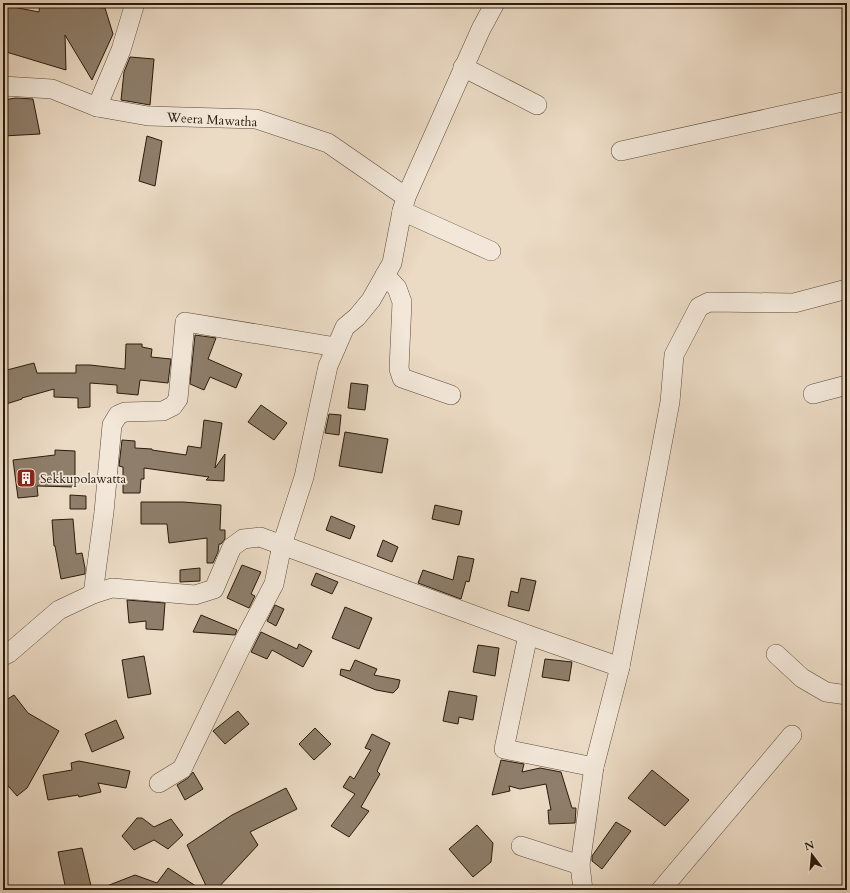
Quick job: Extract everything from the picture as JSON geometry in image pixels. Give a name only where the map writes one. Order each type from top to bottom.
[{"type":"street","points":[[97,107],[121,50],[136,3]]},
{"type":"street","points":[[159,784],[182,769],[245,639],[274,584],[282,545],[304,477],[328,366],[345,327],[357,317],[371,300],[392,263],[404,204],[480,29],[495,3]]},
{"type":"street","points":[[463,67],[537,105]]},
{"type":"street","name":"Weera Mawatha","points":[[3,86],[52,89],[97,107],[148,116],[256,119],[328,143],[404,204],[491,251]]},
{"type":"street","points":[[621,150],[847,101]]},
{"type":"street","points":[[385,275],[397,288],[402,302],[399,370],[402,378],[451,395]]},
{"type":"street","points":[[583,890],[580,866],[594,768],[620,667],[670,402],[674,356],[699,307],[709,302],[794,303],[847,289]]},
{"type":"street","points":[[93,594],[104,512],[112,424],[118,415],[125,412],[163,411],[173,406],[178,399],[185,322],[336,347]]},
{"type":"street","points":[[812,394],[847,385]]},
{"type":"street","points":[[3,656],[9,653],[59,610],[93,594],[112,588],[195,595],[214,588],[232,547],[243,539],[260,537],[620,667]]},
{"type":"street","points":[[528,635],[504,748],[594,768]]},
{"type":"street","points":[[776,654],[802,678],[826,692],[847,695]]},
{"type":"street","points":[[662,890],[792,735]]},
{"type":"street","points":[[521,846],[580,866]]},
{"type":"building","points":[[40,3],[62,3],[62,5],[105,8],[113,34],[92,80],[65,35],[66,70],[3,51],[3,5],[39,12]]},
{"type":"building","points":[[130,57],[154,59],[150,105],[121,100],[124,72]]},
{"type":"building","points":[[16,98],[33,99],[40,134],[3,136],[3,100]]},
{"type":"building","points":[[147,136],[162,141],[155,186],[139,181]]},
{"type":"building","points":[[195,335],[216,338],[208,359],[242,374],[236,388],[210,377],[204,390],[190,384]]},
{"type":"building","points":[[126,344],[142,344],[142,347],[152,349],[151,357],[171,359],[168,383],[140,380],[138,395],[117,393],[117,385],[90,383],[90,407],[78,408],[78,398],[54,397],[54,389],[3,405],[3,388],[7,387],[3,371],[34,363],[37,373],[76,373],[76,365],[125,369]]},
{"type":"building","points":[[351,383],[368,385],[365,410],[348,408]]},
{"type":"building","points":[[261,405],[287,423],[274,440],[248,422]]},
{"type":"building","points":[[329,414],[341,415],[339,435],[325,433]]},
{"type":"building","points":[[204,420],[222,423],[215,468],[225,454],[224,481],[206,480],[209,477],[144,468],[144,479],[141,479],[140,493],[123,493],[123,467],[119,466],[122,440],[135,441],[135,448],[152,449],[186,455],[188,446],[201,448]]},
{"type":"building","points":[[345,432],[388,439],[382,473],[339,466]]},
{"type":"building","points":[[55,450],[75,451],[75,487],[37,486],[38,496],[18,498],[13,460],[55,455]]},
{"type":"building","points":[[70,495],[86,496],[86,509],[70,509]]},
{"type":"building","points":[[141,502],[183,502],[221,505],[220,530],[225,530],[225,539],[221,544],[219,544],[218,552],[213,563],[207,563],[207,538],[169,543],[167,524],[141,524]]},
{"type":"building","points":[[435,505],[462,511],[459,525],[432,519]]},
{"type":"building","points":[[331,516],[355,526],[350,539],[326,530]]},
{"type":"building","points":[[73,519],[76,554],[82,553],[85,574],[61,579],[54,546],[52,520]]},
{"type":"building","points":[[383,540],[398,547],[392,562],[377,556]]},
{"type":"building","points":[[458,556],[474,559],[469,582],[466,581],[461,599],[418,583],[423,570],[453,580]]},
{"type":"building","points":[[242,565],[261,572],[251,594],[255,596],[249,608],[227,598]]},
{"type":"building","points":[[200,568],[200,581],[180,582],[180,570]]},
{"type":"building","points":[[316,573],[338,582],[332,594],[311,585]]},
{"type":"building","points":[[521,578],[536,581],[529,611],[508,606],[511,591],[518,593]]},
{"type":"building","points":[[127,600],[165,603],[163,630],[146,629],[146,621],[129,623]]},
{"type":"building","points":[[275,605],[284,609],[276,626],[267,621]]},
{"type":"building","points":[[345,607],[372,618],[359,649],[332,638]]},
{"type":"building","points":[[201,615],[237,630],[235,635],[193,632]]},
{"type":"building","points":[[261,632],[297,649],[299,644],[312,651],[303,667],[272,650],[267,659],[251,652]]},
{"type":"building","points":[[478,645],[499,648],[495,676],[473,672]]},
{"type":"building","points":[[144,656],[151,694],[128,698],[122,660]]},
{"type":"building","points":[[545,659],[572,662],[569,681],[542,677]]},
{"type":"building","points":[[355,660],[377,669],[374,675],[400,680],[398,688],[393,693],[376,690],[340,675],[341,669],[350,671]]},
{"type":"building","points":[[449,691],[477,696],[473,720],[459,717],[458,724],[443,721]]},
{"type":"building","points":[[14,695],[28,713],[59,731],[27,788],[17,796],[3,780],[3,702]]},
{"type":"building","points":[[238,711],[249,724],[225,744],[213,731]]},
{"type":"building","points":[[116,720],[124,738],[92,752],[85,734]]},
{"type":"building","points":[[315,728],[331,744],[314,760],[299,744]]},
{"type":"building","points":[[372,734],[390,743],[377,771],[380,774],[361,807],[369,811],[349,837],[331,826],[355,794],[343,787],[350,776],[354,779],[371,750],[365,748]]},
{"type":"building","points":[[501,760],[524,764],[522,772],[540,768],[561,772],[572,808],[576,808],[575,823],[549,824],[548,810],[551,810],[546,784],[520,789],[509,786],[510,791],[492,795]]},
{"type":"building","points":[[79,761],[130,771],[126,788],[98,783],[101,792],[79,797],[78,795],[48,800],[43,775],[72,770],[71,763]]},
{"type":"building","points":[[652,770],[689,800],[665,826],[628,798]]},
{"type":"building","points":[[193,772],[203,789],[185,800],[177,785],[188,778]]},
{"type":"building","points":[[286,788],[297,809],[250,832],[258,845],[216,890],[208,890],[187,845],[232,815]]},
{"type":"building","points":[[137,818],[142,818],[154,827],[171,819],[183,835],[168,849],[154,840],[134,850],[122,836]]},
{"type":"building","points":[[616,822],[631,831],[602,869],[592,861],[592,856]]},
{"type":"building","points":[[477,825],[493,843],[491,862],[473,877],[449,849]]},
{"type":"building","points":[[82,848],[92,890],[66,890],[58,852]]},
{"type":"building","points":[[168,868],[202,890],[99,890],[135,875],[157,883]]},
{"type":"place","name":"Sekkupolawatta","points":[[26,478]]}]
